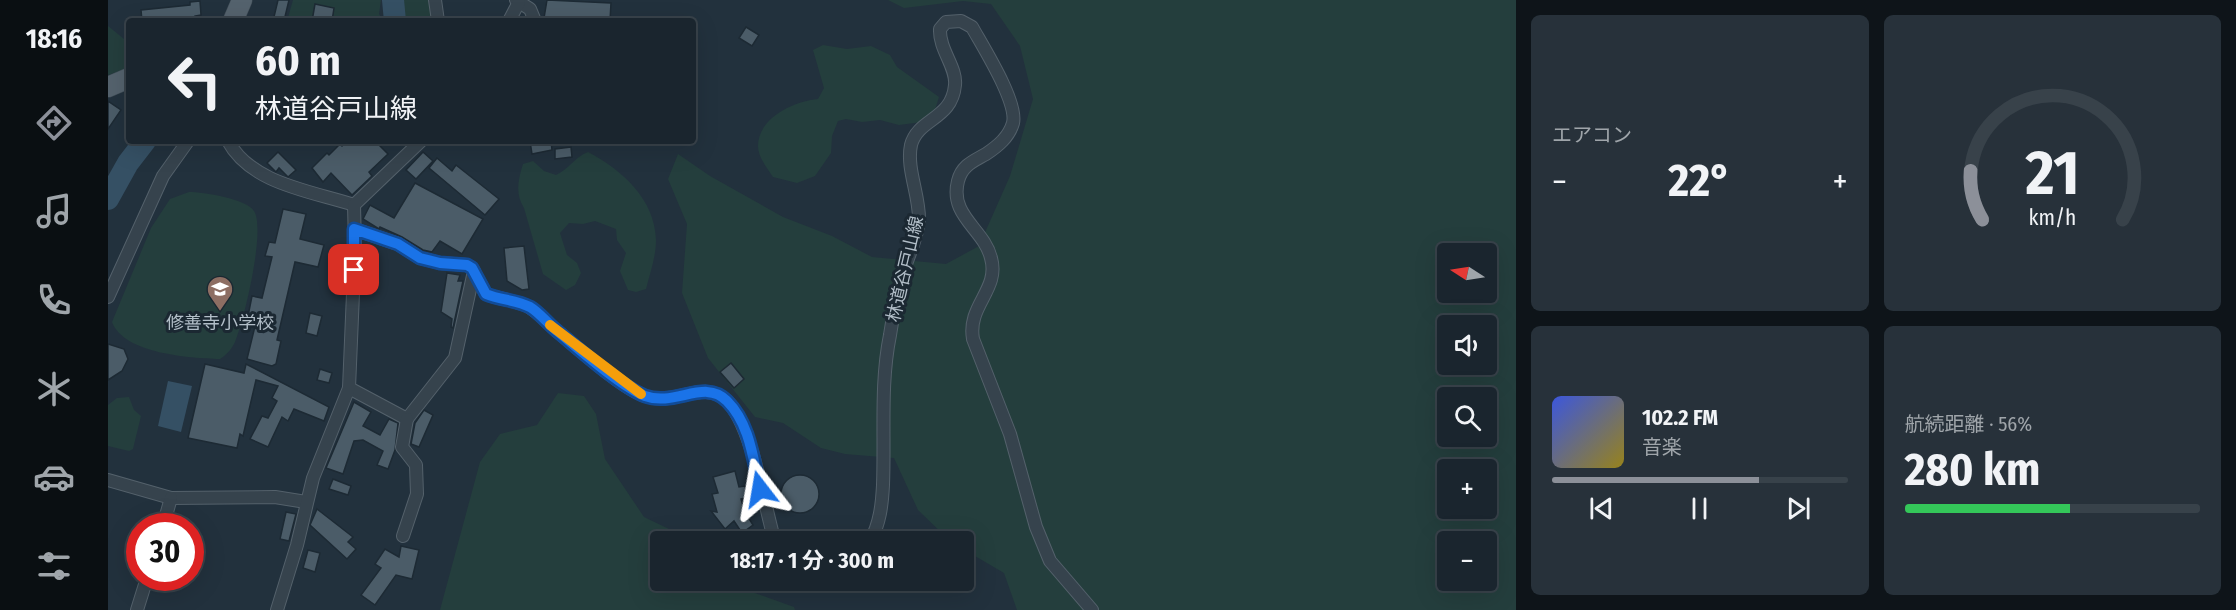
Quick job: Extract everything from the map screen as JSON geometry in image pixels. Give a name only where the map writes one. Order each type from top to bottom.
[{"type":"main road","points":[[234,18],[242,0]]},
{"type":"main road","points":[[108,87],[126,79]]},
{"type":"street","points":[[435,0],[438,18]]},
{"type":"street","points":[[510,18],[518,1],[530,9],[534,18]]},
{"type":"street","name":"林道谷戸山線","points":[[874,531],[882,506],[884,388],[889,336],[903,273],[918,225],[919,209],[910,163],[912,144],[917,132],[943,113],[952,98],[956,83],[940,39],[940,29],[946,22],[961,21],[972,27],[1013,112],[1010,131],[1001,143],[968,164],[958,180],[957,196],[964,218],[986,247],[993,268],[986,294],[974,313],[970,326],[1010,434],[1036,528],[1050,561],[1092,610]]},
{"type":"street","points":[[108,297],[163,176],[186,144]]},
{"type":"street","points":[[230,144],[249,167],[271,179],[354,205]]},
{"type":"street","points":[[277,610],[321,455],[349,388],[354,205],[418,144]]},
{"type":"street","points":[[354,229],[398,244],[420,258],[440,263],[467,265],[474,271],[486,294],[528,306],[621,381],[644,396],[660,399],[680,398],[701,390],[714,392],[726,399],[747,431],[772,531]]},
{"type":"street","points":[[403,536],[417,494],[416,465],[402,447],[407,418],[455,358],[474,271]]},
{"type":"street","points":[[349,388],[407,418]]},
{"type":"street","points":[[108,480],[171,498],[275,497],[306,502]]},
{"type":"street","points":[[167,513],[171,498]]},
{"type":"street","points":[[142,609],[145,591]]},
{"type":"green space","points":[[293,0],[381,0],[379,14],[381,18],[288,18]]},
{"type":"green space","points":[[401,0],[430,0],[432,18],[404,18]]},
{"type":"green space","points":[[888,0],[1516,0],[1516,610],[1017,610],[1004,573],[974,555],[974,531],[940,531],[918,510],[894,458],[845,454],[821,448],[783,423],[755,417],[708,358],[682,293],[687,224],[668,179],[678,154],[710,176],[783,217],[832,236],[872,257],[946,264],[979,246],[1010,176],[1033,99],[1020,46],[991,4],[963,1],[904,8]]},
{"type":"green space","points":[[108,26],[126,39],[126,69],[108,75]]},
{"type":"green space","points":[[823,45],[847,49],[871,46],[890,55],[897,67],[939,97],[934,113],[922,122],[899,125],[880,120],[862,122],[846,119],[838,121],[832,136],[831,153],[815,176],[797,183],[773,177],[760,154],[758,146],[760,136],[771,119],[788,107],[818,99],[824,88],[813,50]]},
{"type":"green space","points":[[588,152],[624,177],[634,187],[650,211],[656,246],[646,289],[636,292],[628,290],[620,271],[626,253],[617,240],[616,229],[595,221],[583,224],[569,223],[560,233],[567,255],[577,263],[581,273],[575,285],[566,290],[543,274],[518,192],[523,164],[533,161],[544,171],[556,175]]},
{"type":"green space","points":[[189,192],[214,195],[243,203],[254,211],[257,221],[256,255],[239,331],[234,345],[220,359],[176,355],[144,348],[119,333],[112,322],[151,228],[170,199]]},
{"type":"green space","points":[[558,393],[584,396],[596,414],[605,459],[644,517],[673,531],[650,531],[650,591],[751,591],[794,607],[795,610],[440,610],[480,462],[500,434],[537,425]]},
{"type":"green space","points":[[129,397],[134,410],[141,416],[133,449],[129,451],[108,446],[108,405],[117,398]]},
{"type":"water","points":[[168,381],[192,386],[181,432],[158,426]]},
{"type":"building","points":[[278,0],[289,0],[285,18],[274,18]]},
{"type":"building","points":[[547,0],[611,3],[610,18],[544,18]]},
{"type":"building","points":[[200,1],[201,15],[195,16],[195,18],[142,18],[141,10],[190,5],[190,2]]},
{"type":"building","points":[[315,4],[334,8],[332,18],[313,18]]},
{"type":"building","points":[[746,27],[759,35],[752,46],[739,38]]},
{"type":"building","points":[[108,101],[121,110],[108,129]]},
{"type":"building","points":[[340,144],[342,146],[344,144],[378,144],[388,154],[369,172],[372,176],[352,195],[331,173],[323,182],[312,168],[327,153],[329,155]]},
{"type":"building","points":[[530,144],[551,144],[552,150],[532,154]]},
{"type":"building","points":[[571,147],[572,157],[555,159],[555,149]]},
{"type":"building","points":[[278,152],[296,170],[288,177],[279,168],[276,172],[267,163]]},
{"type":"building","points":[[423,152],[433,161],[416,179],[406,170]]},
{"type":"building","points":[[437,158],[452,171],[456,165],[499,199],[485,215],[429,168]]},
{"type":"building","points":[[415,183],[483,219],[462,254],[440,241],[432,252],[423,250],[402,237],[380,227],[379,229],[363,219],[370,205],[394,218]]},
{"type":"building","points":[[283,209],[306,214],[300,239],[324,245],[318,267],[295,262],[277,340],[281,341],[276,364],[272,366],[247,359],[257,318],[248,316],[252,296],[262,298],[272,257],[265,256],[269,242],[275,243]]},
{"type":"building","points":[[524,246],[529,289],[522,290],[507,281],[504,248]]},
{"type":"building","points":[[447,273],[460,275],[458,281],[463,281],[453,328],[451,327],[452,319],[441,312]]},
{"type":"building","points":[[310,313],[322,316],[317,336],[306,333]]},
{"type":"building","points":[[108,344],[124,349],[128,359],[122,371],[108,380]]},
{"type":"building","points":[[731,363],[744,379],[734,388],[720,372]]},
{"type":"building","points":[[205,364],[244,373],[246,364],[329,407],[324,421],[294,409],[288,421],[282,417],[268,447],[250,439],[262,416],[268,418],[277,401],[272,398],[278,386],[256,380],[243,436],[240,434],[237,448],[188,438]]},
{"type":"building","points":[[320,369],[332,373],[329,383],[317,380]]},
{"type":"building","points":[[354,402],[371,412],[363,426],[380,435],[389,419],[398,423],[395,450],[388,469],[377,465],[383,451],[363,440],[354,441],[343,474],[326,468]]},
{"type":"building","points":[[424,410],[433,415],[419,447],[411,444],[415,423]]},
{"type":"building","points":[[735,471],[739,487],[745,486],[749,497],[741,499],[745,512],[753,525],[745,531],[741,531],[734,521],[725,529],[711,511],[717,512],[712,494],[718,493],[713,477]]},
{"type":"building","points":[[800,475],[813,481],[819,494],[813,507],[800,513],[787,507],[781,494],[787,481]]},
{"type":"building","points":[[333,479],[351,486],[348,495],[329,489]]},
{"type":"building","points":[[317,509],[353,537],[348,542],[356,549],[347,559],[310,525]]},
{"type":"building","points":[[286,512],[296,514],[289,541],[280,539]]},
{"type":"building","points":[[401,546],[419,550],[412,579],[396,575],[375,605],[361,595],[381,568],[375,564],[385,549],[399,557]]},
{"type":"building","points":[[308,550],[320,553],[315,572],[303,568]]},
{"type":"waterway","points":[[393,0],[395,18]]},
{"type":"waterway","points":[[108,199],[128,163],[143,144]]},
{"type":"slow traffic","points":[[550,325],[641,394]]},
{"type":"place","name":"修善寺小学校","points":[[220,312]]},
{"type":"route","points":[[354,270],[354,229],[398,244],[420,258],[440,263],[467,265],[472,268],[486,294],[528,306],[621,381],[644,396],[660,399],[680,398],[701,390],[714,392],[726,399],[734,408],[747,431],[760,489]]}]
